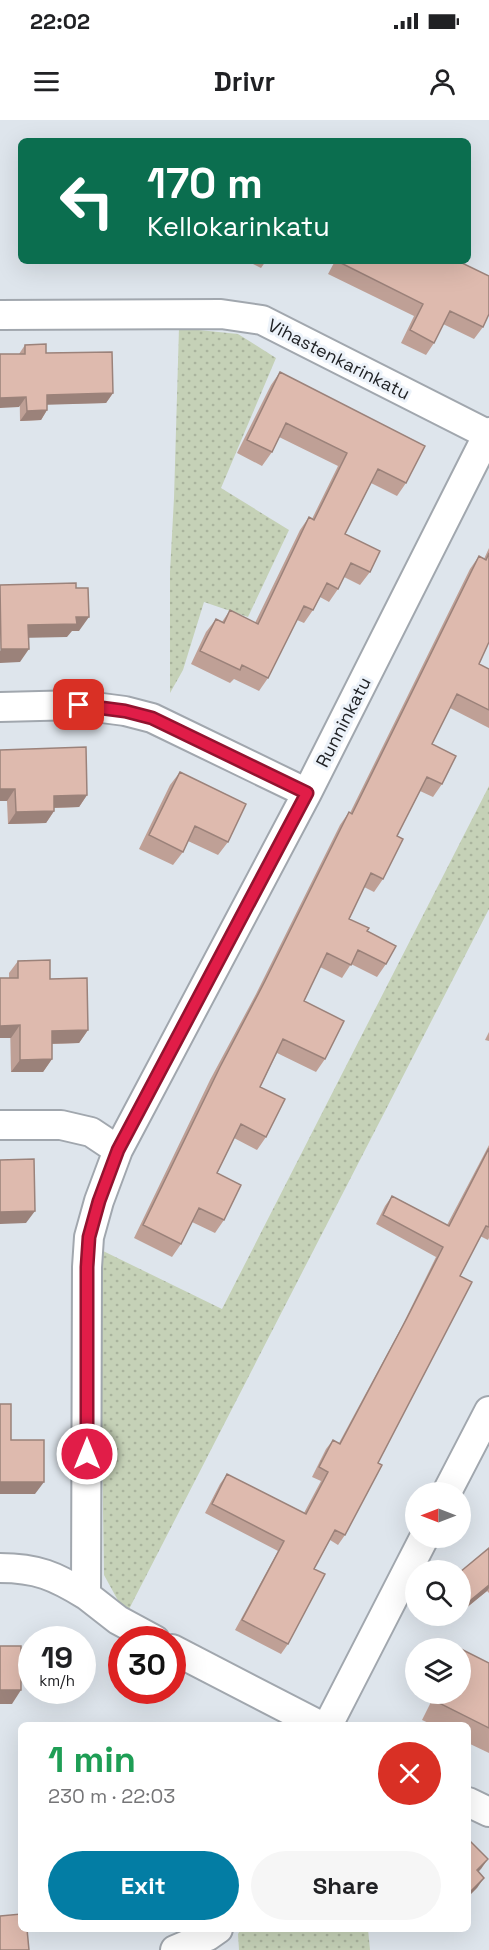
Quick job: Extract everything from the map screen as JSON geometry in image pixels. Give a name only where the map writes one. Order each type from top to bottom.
[{"type":"street","name":"Vihastenkarinkatu","points":[[0,315],[209,314],[262,320],[489,434]]},
{"type":"street","name":"Runninkatu","points":[[86,1595],[87,1267],[89,1237],[99,1201],[118,1150],[307,793],[489,434]]},
{"type":"street","points":[[0,707],[79,705],[125,711],[152,718],[307,793]]},
{"type":"street","points":[[0,1125],[61,1125],[92,1132],[118,1150]]},
{"type":"street","points":[[452,1482],[489,1411]]},
{"type":"street","points":[[330,1722],[419,1548]]},
{"type":"street","points":[[0,1568],[21,1568],[58,1577],[129,1626]]},
{"type":"street","points":[[186,1656],[313,1722]]},
{"type":"street","points":[[471,1803],[489,1812]]},
{"type":"street","points":[[175,1950],[214,1932]]},
{"type":"green space","points":[[179,328],[238,334],[276,358],[221,488],[289,530],[248,617],[204,602],[183,670],[170,693],[170,572]]},
{"type":"green space","points":[[489,786],[489,909],[126,1615],[104,1575],[99,1249],[222,1309]]},
{"type":"green space","points":[[239,1932],[368,1932],[370,1950],[239,1950]]},
{"type":"building","points":[[343,264],[464,264],[489,276],[489,314],[483,327],[450,311],[434,343],[410,330],[423,304]]},
{"type":"building","points":[[46,344],[46,353],[112,352],[113,393],[47,395],[47,410],[27,411],[26,397],[0,398],[0,354],[25,354],[25,345]]},
{"type":"building","points":[[280,372],[425,446],[406,483],[378,469],[345,534],[380,551],[370,572],[351,563],[338,589],[327,583],[313,610],[304,606],[268,678],[242,665],[240,670],[200,651],[216,619],[224,623],[230,610],[258,624],[309,517],[314,520],[347,453],[286,423],[272,452],[247,440]]},
{"type":"building","points":[[489,553],[489,642],[479,664],[489,669],[489,710],[457,694],[432,744],[456,756],[442,784],[427,777],[397,836],[403,839],[383,879],[371,873],[349,919],[369,928],[367,931],[396,946],[386,964],[358,950],[351,965],[327,953],[304,1001],[344,1021],[325,1059],[283,1039],[260,1087],[285,1099],[266,1137],[241,1124],[217,1173],[241,1185],[224,1220],[199,1208],[181,1244],[143,1225],[349,812],[352,814],[479,556],[486,560]]},
{"type":"building","points":[[76,583],[76,588],[88,588],[89,617],[76,617],[77,624],[28,625],[29,649],[1,649],[0,585]]},
{"type":"building","points":[[86,747],[87,795],[54,796],[54,811],[16,812],[15,789],[0,789],[0,750]]},
{"type":"building","points":[[180,772],[246,804],[228,842],[195,826],[183,852],[149,835]]},
{"type":"building","points":[[50,960],[50,979],[87,978],[88,1030],[52,1031],[52,1059],[20,1060],[20,1025],[0,1026],[0,978],[18,978],[18,961]]},
{"type":"building","points":[[489,1148],[489,1227],[486,1226],[460,1276],[472,1282],[378,1463],[382,1465],[345,1535],[335,1530],[314,1569],[325,1574],[288,1644],[242,1620],[284,1541],[212,1504],[227,1474],[306,1514],[328,1472],[319,1467],[333,1440],[340,1444],[443,1247],[383,1215],[392,1196],[449,1226]]},
{"type":"building","points":[[34,1159],[35,1211],[0,1212],[0,1160]]},
{"type":"building","points":[[0,1404],[11,1404],[11,1440],[44,1440],[44,1482],[0,1482]]},
{"type":"building","points":[[489,1548],[489,1585],[471,1600],[471,1563]]},
{"type":"building","points":[[0,1646],[18,1646],[18,1690],[0,1690]]},
{"type":"building","points":[[471,1654],[489,1663],[489,1728],[441,1704],[471,1704]]},
{"type":"building","points":[[471,1842],[488,1859],[477,1870],[484,1878],[471,1891]]},
{"type":"building","points":[[18,1914],[18,1932],[27,1932],[29,1950],[0,1950],[0,1916]]},
{"type":"route","points":[[79,705],[125,711],[152,718],[307,793],[118,1150],[99,1201],[89,1237],[87,1267],[87,1454]]}]
